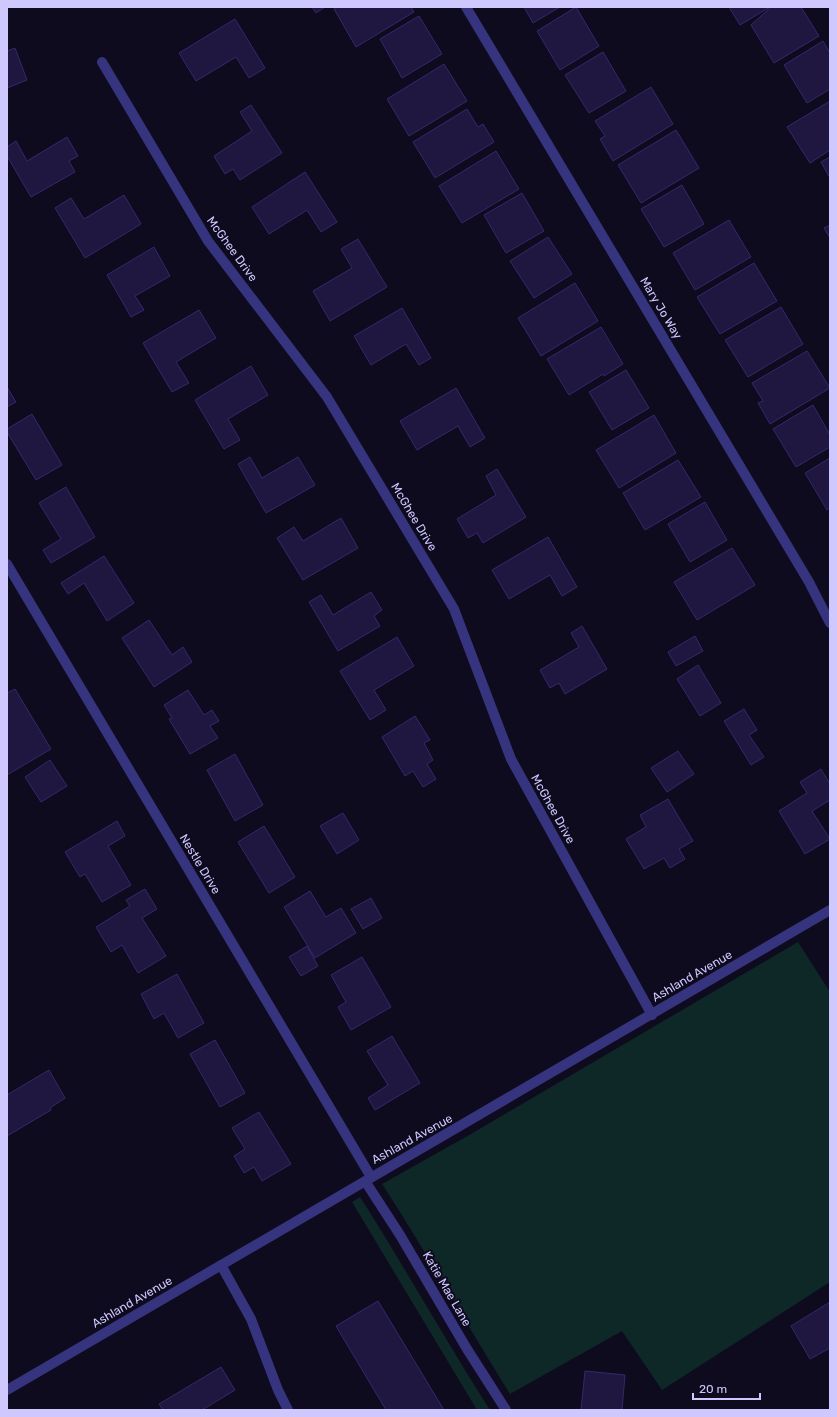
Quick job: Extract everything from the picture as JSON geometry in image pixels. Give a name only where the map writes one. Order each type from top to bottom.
[{"type":"street","name":"Mary Jo Way","points":[[466,7],[809,582],[830,623]]},
{"type":"street","name":"McGhee Drive","points":[[102,62],[208,241],[327,397],[454,609],[511,759],[652,1014]]},
{"type":"street","name":"Nestle Drive","points":[[7,564],[368,1179]]},
{"type":"street","name":"Ashland Avenue","points":[[7,1390],[830,910]]},
{"type":"street","name":"Katie Mae Lane","points":[[368,1179],[467,1349],[506,1410]]},
{"type":"street","points":[[221,1265],[251,1319],[278,1390],[288,1410]]},
{"type":"green space","points":[[798,942],[830,992],[830,1282],[662,1390],[622,1331],[510,1394],[382,1184],[471,1134]]},
{"type":"green space","points":[[360,1197],[490,1410],[477,1410],[352,1202]]},
{"type":"building","points":[[312,7],[325,7],[316,13]]},
{"type":"building","points":[[337,7],[411,7],[414,12],[356,47],[334,9]]},
{"type":"building","points":[[524,7],[560,7],[533,23]]},
{"type":"building","points":[[576,7],[599,46],[560,70],[537,31]]},
{"type":"building","points":[[729,7],[770,7],[740,25]]},
{"type":"building","points":[[771,7],[801,7],[819,36],[774,63],[751,25]]},
{"type":"building","points":[[419,16],[442,54],[402,78],[380,39]]},
{"type":"building","points":[[235,19],[265,68],[249,78],[236,57],[196,81],[179,53]]},
{"type":"building","points":[[823,41],[830,53],[830,89],[807,103],[784,65]]},
{"type":"building","points":[[15,48],[27,80],[7,88],[7,51]]},
{"type":"building","points":[[603,52],[626,91],[589,113],[565,75]]},
{"type":"building","points":[[444,64],[467,101],[409,136],[387,99]]},
{"type":"building","points":[[651,87],[673,124],[613,161],[600,139],[605,136],[595,121]]},
{"type":"building","points":[[830,101],[830,150],[810,163],[787,127]]},
{"type":"building","points":[[251,105],[282,153],[240,180],[233,169],[225,174],[214,156],[252,131],[240,112]]},
{"type":"building","points":[[467,109],[478,127],[483,124],[494,142],[435,178],[413,142]]},
{"type":"building","points":[[676,130],[699,168],[641,203],[618,165]]},
{"type":"building","points":[[67,137],[78,156],[69,161],[75,172],[31,197],[7,156],[7,147],[16,141],[27,161]]},
{"type":"building","points":[[496,151],[519,189],[462,223],[439,186]]},
{"type":"building","points":[[830,157],[830,178],[821,162]]},
{"type":"building","points":[[305,172],[337,222],[321,232],[307,210],[269,234],[252,207]]},
{"type":"building","points":[[682,185],[704,224],[664,247],[641,209]]},
{"type":"building","points":[[522,193],[544,231],[506,253],[484,215]]},
{"type":"building","points":[[124,195],[141,224],[85,258],[55,208],[71,198],[84,219]]},
{"type":"building","points":[[729,220],[751,257],[695,290],[673,253]]},
{"type":"building","points":[[830,225],[830,238],[824,228]]},
{"type":"building","points":[[548,237],[572,274],[534,298],[510,261]]},
{"type":"building","points":[[358,239],[387,287],[330,321],[313,291],[352,268],[341,249]]},
{"type":"building","points":[[154,247],[170,276],[135,296],[144,310],[131,317],[107,275]]},
{"type":"building","points":[[754,263],[777,301],[720,334],[697,297]]},
{"type":"building","points":[[575,283],[598,321],[541,356],[518,318]]},
{"type":"building","points":[[781,307],[803,344],[748,377],[725,340]]},
{"type":"building","points":[[402,308],[431,358],[419,365],[406,344],[371,365],[354,336]]},
{"type":"building","points":[[199,310],[216,338],[176,362],[189,383],[172,392],[143,343]]},
{"type":"building","points":[[601,327],[623,364],[604,376],[603,374],[569,395],[547,359]]},
{"type":"building","points":[[807,351],[830,388],[770,424],[758,403],[763,401],[752,383]]},
{"type":"building","points":[[251,366],[268,395],[228,419],[240,440],[224,449],[195,400]]},
{"type":"building","points":[[626,370],[649,408],[612,430],[589,392]]},
{"type":"building","points":[[7,387],[16,402],[7,407]]},
{"type":"building","points":[[456,388],[485,438],[470,447],[458,426],[417,450],[400,421]]},
{"type":"building","points":[[813,405],[830,435],[830,447],[796,467],[773,429]]},
{"type":"building","points":[[32,414],[62,465],[36,480],[7,432],[7,429]]},
{"type":"building","points":[[654,415],[676,453],[619,488],[596,450]]},
{"type":"building","points":[[250,457],[262,478],[298,457],[315,485],[266,513],[238,464]]},
{"type":"building","points":[[830,458],[830,508],[827,510],[805,473]]},
{"type":"building","points":[[678,460],[701,497],[645,530],[623,493]]},
{"type":"building","points":[[497,469],[526,517],[483,543],[477,533],[468,538],[457,519],[496,495],[486,476]]},
{"type":"building","points":[[66,487],[95,537],[51,563],[43,550],[61,539],[39,503]]},
{"type":"building","points":[[705,502],[727,540],[690,562],[668,524]]},
{"type":"building","points":[[341,518],[358,548],[303,580],[277,538],[294,527],[303,541]]},
{"type":"building","points":[[548,537],[577,587],[562,596],[550,575],[509,599],[492,570]]},
{"type":"building","points":[[732,548],[755,585],[697,620],[674,582]]},
{"type":"building","points":[[104,556],[134,603],[107,621],[84,583],[68,594],[61,583]]},
{"type":"building","points":[[371,592],[382,610],[374,616],[380,626],[338,651],[309,602],[321,595],[333,615]]},
{"type":"building","points":[[149,620],[172,655],[183,647],[192,662],[154,687],[122,638]]},
{"type":"building","points":[[582,626],[607,669],[565,694],[559,683],[550,688],[540,670],[579,647],[571,633]]},
{"type":"building","points":[[695,636],[703,651],[676,666],[668,652]]},
{"type":"building","points":[[397,637],[414,666],[374,690],[386,710],[370,720],[340,671]]},
{"type":"building","points":[[698,665],[721,703],[700,716],[677,679]]},
{"type":"building","points":[[15,689],[51,749],[7,775],[7,693]]},
{"type":"building","points":[[188,690],[204,715],[212,710],[219,721],[210,726],[218,738],[190,754],[169,719],[172,718],[164,705]]},
{"type":"building","points":[[744,709],[757,730],[749,735],[764,757],[751,765],[724,721]]},
{"type":"building","points":[[415,716],[430,740],[424,743],[433,760],[427,764],[436,779],[423,787],[413,771],[405,776],[382,737]]},
{"type":"building","points":[[678,751],[694,774],[667,792],[651,768]]},
{"type":"building","points":[[235,754],[263,805],[235,821],[207,770]]},
{"type":"building","points":[[50,760],[67,786],[41,802],[25,777]]},
{"type":"building","points":[[821,769],[830,784],[830,800],[812,811],[830,839],[805,854],[779,811],[807,793],[800,782]]},
{"type":"building","points":[[668,799],[693,841],[679,849],[685,859],[670,868],[664,858],[644,869],[626,839],[646,827],[640,815]]},
{"type":"building","points":[[343,813],[359,840],[337,854],[320,826]]},
{"type":"building","points":[[117,821],[125,836],[108,846],[131,885],[102,902],[85,874],[80,877],[65,852]]},
{"type":"building","points":[[264,826],[295,877],[269,893],[238,842]]},
{"type":"building","points":[[145,889],[157,909],[142,918],[166,956],[138,973],[122,945],[111,952],[96,927],[130,906],[126,900]]},
{"type":"building","points":[[310,891],[326,917],[341,908],[356,933],[315,958],[284,907]]},
{"type":"building","points":[[371,898],[382,918],[363,929],[351,909]]},
{"type":"building","points":[[307,946],[318,966],[301,976],[289,957]]},
{"type":"building","points":[[362,957],[391,1007],[351,1030],[338,1007],[346,1002],[331,975]]},
{"type":"building","points":[[177,974],[204,1023],[178,1038],[164,1013],[154,1019],[141,994]]},
{"type":"building","points":[[392,1036],[420,1083],[375,1110],[368,1098],[388,1085],[367,1051]]},
{"type":"building","points":[[215,1040],[245,1093],[220,1107],[190,1054]]},
{"type":"building","points":[[49,1070],[65,1098],[50,1108],[51,1110],[7,1136],[7,1095]]},
{"type":"building","points":[[259,1112],[291,1164],[262,1181],[254,1167],[244,1173],[234,1156],[245,1149],[232,1128]]},
{"type":"building","points":[[378,1301],[444,1410],[386,1410],[336,1326]]},
{"type":"building","points":[[830,1302],[830,1348],[810,1359],[791,1326]]},
{"type":"building","points":[[221,1367],[235,1390],[202,1410],[163,1410],[159,1404]]},
{"type":"building","points":[[585,1371],[625,1375],[622,1410],[581,1410]]}]
